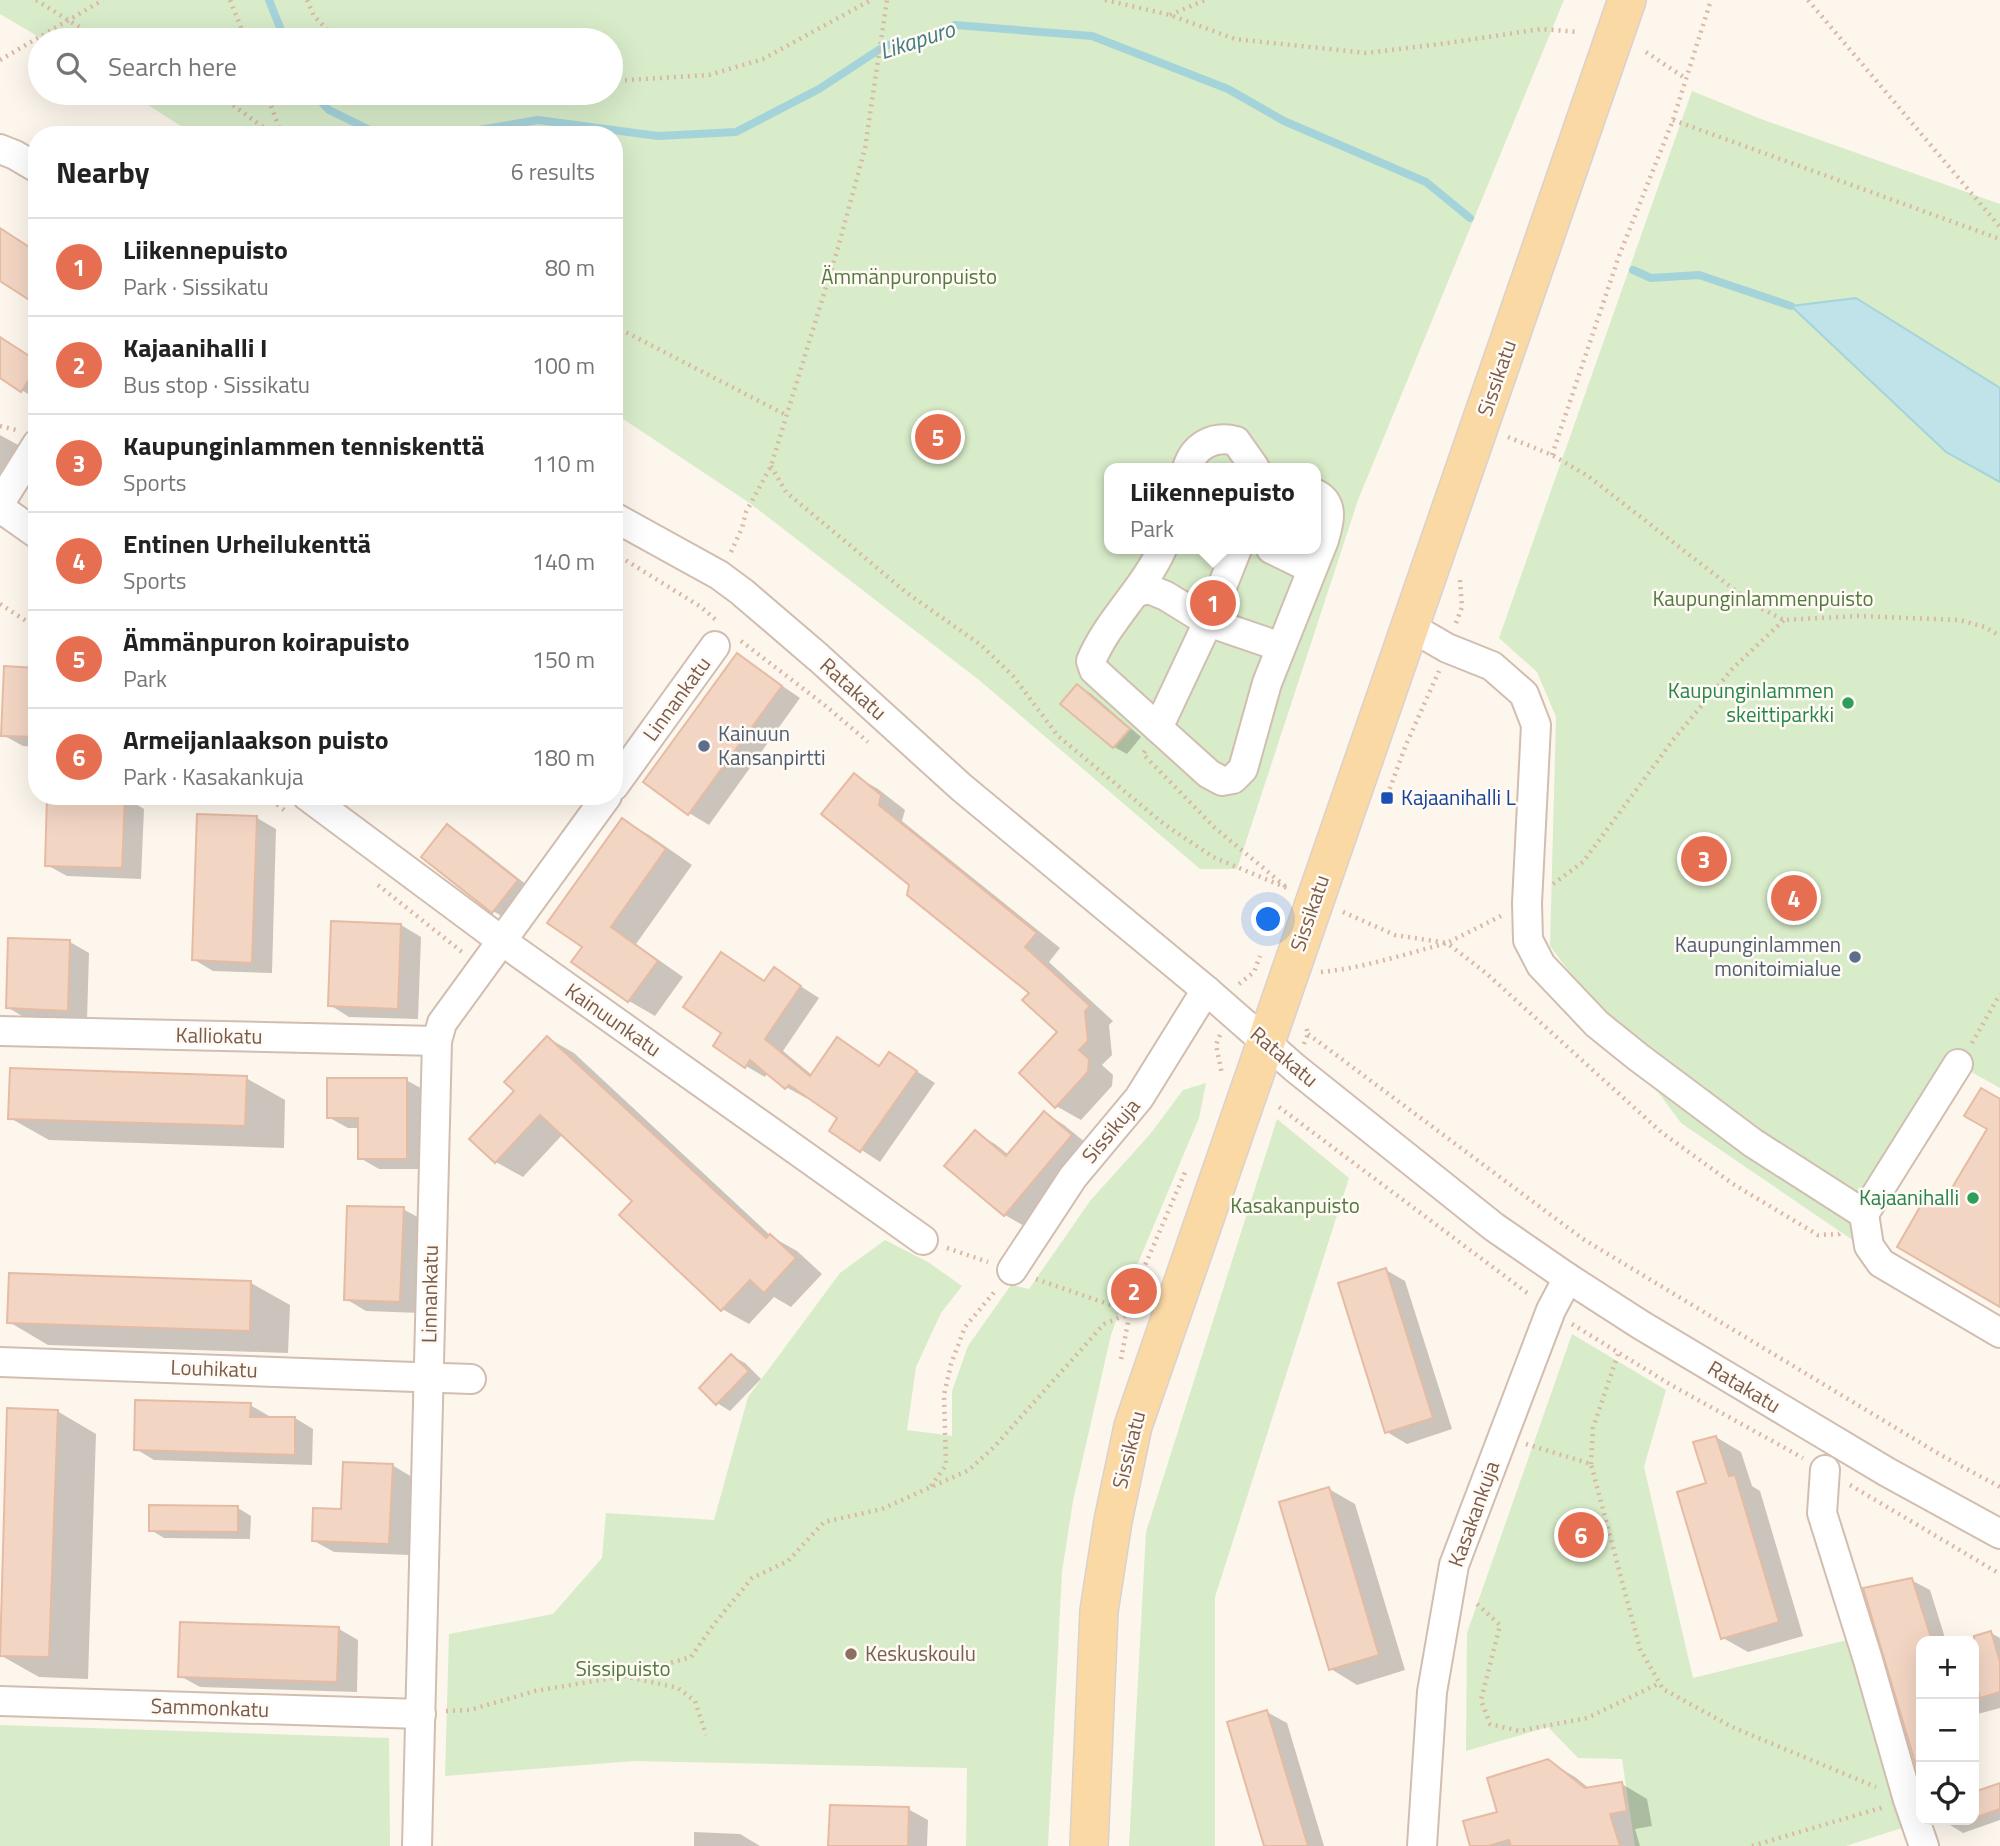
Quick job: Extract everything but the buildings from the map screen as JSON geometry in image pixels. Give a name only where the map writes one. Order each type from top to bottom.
[{"type":"main road","name":"Sissikatu","points":[[1089,1846],[1099,1611],[1113,1521],[1133,1426],[1627,0]]},
{"type":"street","points":[[0,149],[28,163]]},
{"type":"street","points":[[1189,463],[1191,457],[1210,440],[1224,438],[1236,441],[1251,463]]},
{"type":"street","points":[[28,459],[0,506],[28,527]]},
{"type":"street","points":[[1321,496],[1329,506],[1330,519],[1321,547]]},
{"type":"street","name":"Ratakatu","points":[[623,522],[719,576],[742,592],[961,787],[1265,1041],[1494,1227],[1641,1325],[1887,1472],[2000,1534]]},
{"type":"street","points":[[1160,554],[1091,662],[1094,670],[1106,681],[1209,774],[1222,781],[1233,779],[1243,769],[1267,683],[1318,554]]},
{"type":"street","points":[[1158,728],[1208,622],[1235,554]]},
{"type":"street","points":[[1281,554],[1312,569]]},
{"type":"street","points":[[1137,592],[1149,589],[1166,596],[1208,622],[1281,647]]},
{"type":"street","points":[[1411,627],[1447,649],[1492,666],[1524,694],[1536,725],[1527,903],[1528,940],[1541,965],[1597,1024],[1753,1143],[1864,1214]]},
{"type":"street","name":"Linnankatu","points":[[623,774],[715,646]]},
{"type":"street","name":"Kainuunkatu","points":[[297,805],[502,941],[923,1240]]},
{"type":"street","name":"Linnankatu","points":[[417,1846],[433,1712],[428,1376],[437,1041],[442,1023],[600,805]]},
{"type":"street","name":"Sissikuja","points":[[1012,1270],[1073,1177],[1139,1098],[1206,990]]},
{"type":"street","name":"Kalliokatu","points":[[0,1031],[437,1041]]},
{"type":"street","points":[[1958,1064],[1864,1214],[1869,1246],[1881,1263],[2000,1333]]},
{"type":"street","name":"Kasakankuja","points":[[1422,1846],[1432,1692],[1454,1565],[1552,1310],[1568,1278]]},
{"type":"street","name":"Louhikatu","points":[[0,1362],[471,1379]]},
{"type":"street","points":[[1825,1470],[1822,1513],[1924,1846]]},
{"type":"street","name":"Sammonkatu","points":[[0,1702],[433,1712]]},
{"type":"path","points":[[36,0],[80,28]]},
{"type":"path","points":[[54,28],[103,0]]},
{"type":"path","points":[[230,0],[241,28]]},
{"type":"path","points":[[307,0],[313,16],[325,28]]},
{"type":"path","points":[[623,80],[709,75],[763,58],[871,0]]},
{"type":"path","points":[[743,528],[746,512],[771,466],[838,248],[864,148],[887,0]]},
{"type":"path","points":[[1105,0],[1170,15],[1234,39],[1366,53],[1541,29],[1579,32]]},
{"type":"path","points":[[1170,15],[1205,0]]},
{"type":"path","points":[[1552,455],[1619,256],[1673,120],[1712,0]]},
{"type":"path","points":[[1808,0],[2000,227]]},
{"type":"path","points":[[0,60],[28,43]]},
{"type":"path","points":[[1646,52],[1685,78]]},
{"type":"path","points":[[233,105],[262,126]]},
{"type":"path","points":[[271,105],[279,126]]},
{"type":"path","points":[[1673,120],[2000,239]]},
{"type":"path","points":[[623,331],[786,415]]},
{"type":"path","points":[[1501,434],[1552,455],[1588,476],[1732,588],[1784,620],[1858,616],[1959,620],[1985,627],[2000,636]]},
{"type":"path","points":[[771,466],[786,492],[906,593],[981,645],[1013,676],[1058,736],[1164,824],[1213,857],[1288,889],[1215,828],[1143,754],[1158,728]]},
{"type":"path","points":[[0,604],[28,622]]},
{"type":"path","points":[[1317,972],[1354,967],[1447,943],[1527,903],[1583,862],[1673,740],[1716,688],[1733,668],[1784,620]]},
{"type":"path","points":[[370,879],[464,954],[456,964]]},
{"type":"path","points":[[1341,912],[1395,935],[1447,943],[1486,973],[1661,1132],[1733,1184],[1818,1235],[1839,1234],[1864,1214]]},
{"type":"path","points":[[1958,1064],[2000,994]]},
{"type":"path","points":[[1308,1034],[1583,1239],[1939,1454],[2000,1487]]},
{"type":"path","points":[[433,1712],[470,1710],[535,1691],[624,1676],[691,1657],[752,1578],[788,1562],[824,1522],[882,1510],[969,1469],[995,1447],[1104,1324],[1131,1312],[923,1240]]},
{"type":"path","points":[[929,1488],[946,1465],[944,1395],[950,1364],[965,1327],[1012,1270]]},
{"type":"path","points":[[1619,1353],[1592,1428],[1591,1464],[1640,1649],[1663,1689],[1732,1727],[1908,1800]]},
{"type":"path","points":[[1525,1444],[1591,1464]]},
{"type":"path","points":[[1477,1604],[1500,1626],[1481,1700],[1490,1724],[1519,1731],[1587,1718],[1660,1683]]},
{"type":"path","points":[[624,1676],[678,1688],[695,1701],[706,1735]]},
{"type":"path","points":[[1752,1846],[1908,1800]]},
{"type":"green space","name":"Ämmänpuronpuisto","points":[[0,0],[1564,0],[1358,500],[1237,869],[1200,869],[979,680],[751,504],[623,419],[623,126],[181,126],[148,105],[623,105],[623,28],[28,28],[28,31],[0,14]]},
{"type":"green space","name":"Kaupunginlammenpuisto","points":[[1692,91],[1761,119],[2000,204],[2000,1088],[1959,1065],[1857,1243],[1681,1123],[1550,946],[1556,717],[1537,672],[1499,638]]},
{"type":"green space","name":"Sissipuisto","points":[[1206,1083],[1199,1118],[1130,1282],[1111,1335],[1073,1501],[1062,1572],[1048,1846],[966,1846],[967,1768],[634,1761],[445,1776],[449,1634],[553,1614],[602,1558],[606,1513],[714,1520],[748,1397],[840,1273],[885,1240],[928,1262],[962,1286],[941,1313],[916,1367],[907,1430],[952,1436],[952,1391],[968,1346],[1011,1285],[1029,1289],[1090,1201],[1151,1133],[1183,1090]]},
{"type":"green space","name":"Kasakanpuisto","points":[[1277,1119],[1349,1178],[1215,1597],[1215,1846],[1129,1846],[1146,1532]]},
{"type":"green space","points":[[1572,1334],[1666,1390],[1644,1467],[1693,1678],[1851,1639],[1911,1825],[1846,1846],[1635,1846],[1622,1759],[1578,1758],[1548,1727],[1466,1751],[1467,1633]]},
{"type":"green space","points":[[0,1725],[389,1738],[390,1846],[0,1846]]},
{"type":"water","points":[[1856,298],[2000,388],[2000,482],[1946,452],[1791,306]]},
{"type":"waterway","name":"Likapuro","points":[[269,0],[280,28]]},
{"type":"waterway","name":"Likapuro","points":[[623,131],[658,136],[736,132],[819,89],[880,49],[895,42],[925,42],[955,25],[1092,36],[1228,89],[1284,121],[1426,182],[1470,218]]},
{"type":"waterway","name":"Likapuro","points":[[324,105],[362,126]]},
{"type":"waterway","name":"Likapuro","points":[[502,126],[538,120],[583,126]]},
{"type":"waterway","points":[[1633,270],[1651,278],[1699,275],[1791,306]]},
{"type":"place","name":"Ämmänpuron koirapuisto","points":[[938,437]]},
{"type":"place","name":"Liikennepuisto","points":[[1213,603]]},
{"type":"place","name":"Kaupunginlammen skeittiparkki","points":[[1848,703]]},
{"type":"place","name":"Kainuun Kansanpirtti","points":[[704,746]]},
{"type":"place","name":"Kajaanihalli L","points":[[1387,798]]},
{"type":"place","name":"Kaupunginlammen tenniskenttä","points":[[1704,859]]},
{"type":"place","name":"Entinen Urheilukenttä","points":[[1794,898]]},
{"type":"place","name":"Kaupunginlammen monitoimialue","points":[[1855,957]]},
{"type":"place","name":"Kajaanihalli","points":[[1973,1198]]},
{"type":"place","name":"Kajaanihalli I","points":[[1134,1291]]},
{"type":"place","name":"Armeijanlaakson puisto","points":[[1581,1535]]},
{"type":"place","name":"Keskuskoulu","points":[[851,1654]]}]
